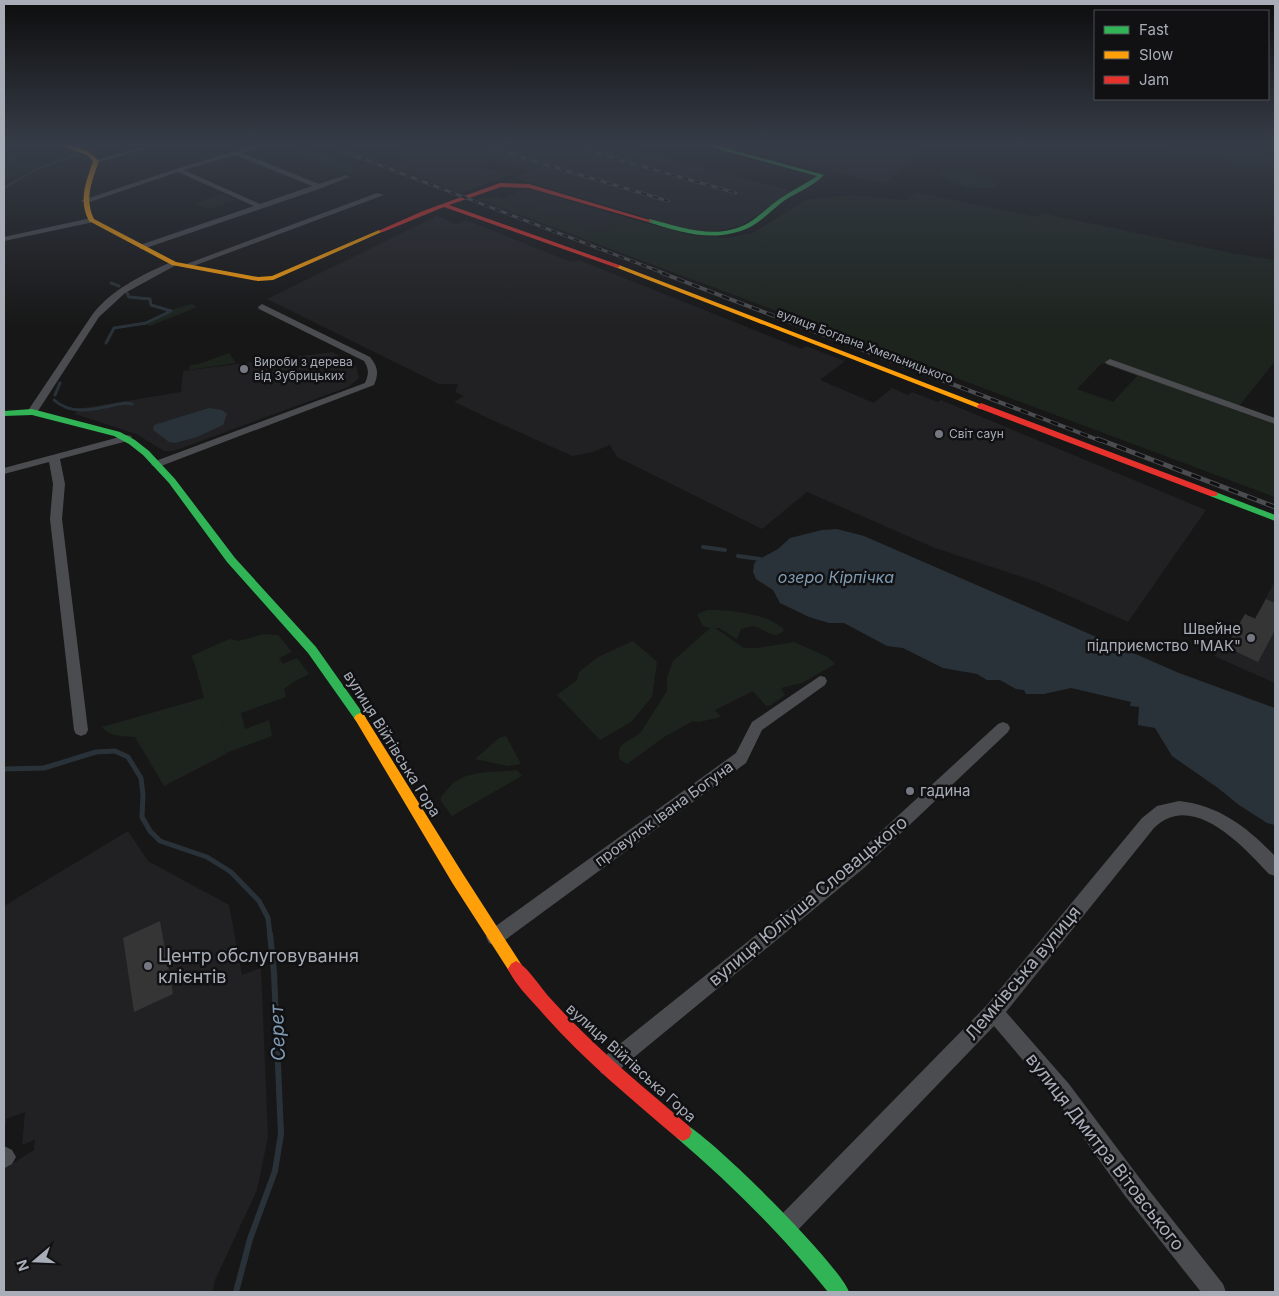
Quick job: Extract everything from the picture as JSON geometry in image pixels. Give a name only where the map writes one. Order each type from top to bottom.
[{"type":"street","points":[[84,205],[84,209],[91,220],[180,265],[218,274],[266,279],[284,274],[442,205]]},
{"type":"street","points":[[143,247],[265,205]]},
{"type":"street","points":[[32,412],[96,315],[106,303],[132,284],[180,265],[350,205]]},
{"type":"street","name":"вулиця Богдана Хмельницького","points":[[444,205],[598,259],[1275,518]]},
{"type":"street","points":[[593,205],[686,232],[716,234],[734,231],[751,224],[775,205]]},
{"type":"street","points":[[4,239],[91,220]]},
{"type":"street","points":[[157,464],[369,385],[372,381],[373,367],[366,359],[262,307]]},
{"type":"street","points":[[1110,362],[1275,420]]},
{"type":"street","name":"вулиця Війтівська Гора","points":[[4,414],[32,412],[128,438],[144,450],[157,464],[216,542],[302,640],[339,686],[495,937],[518,972],[538,997],[571,1032],[608,1066],[739,1180],[786,1226],[840,1292]]},
{"type":"street","points":[[4,471],[128,438]]},
{"type":"street","points":[[54,458],[59,484],[56,519],[81,730]]},
{"type":"street","name":"провулок Івана Богуна","points":[[495,937],[741,758],[746,752],[752,732],[757,726],[820,681]]},
{"type":"street","name":"вулиця Юліуша Словацького","points":[[608,1066],[858,863],[1003,728]]},
{"type":"street","name":"Лемківська вулиця","points":[[786,1226],[994,1012],[1148,823],[1162,812],[1178,809],[1197,810],[1216,818],[1258,850],[1275,868]]},
{"type":"street","name":"вулиця Дмитра Вітовського","points":[[994,1012],[1062,1092],[1133,1188],[1215,1292]]},
{"type":"shaded area","points":[[201,205],[221,205],[210,209]]},
{"type":"shaded area","points":[[494,205],[522,205],[598,233],[628,218],[690,235],[726,238],[753,233],[797,205],[981,205],[1037,217],[1041,213],[1232,253],[1275,260],[1275,361],[1236,410],[1275,424],[1275,497]],"holes":[[[1102,363],[1137,376],[1113,402],[1077,389]]]},
{"type":"shaded area","points":[[521,205],[586,205],[628,218],[598,233]]},
{"type":"shaded area","points":[[606,205],[771,205],[741,226],[717,231],[691,231]]},
{"type":"shaded area","points":[[437,216],[456,224],[466,220],[571,262],[579,260],[802,349],[806,346],[845,361],[820,380],[874,403],[892,388],[908,395],[912,392],[938,402],[941,400],[1206,510],[1128,622],[1037,582],[935,548],[807,492],[762,529],[617,457],[610,445],[593,452],[572,456],[490,419],[454,402],[464,396],[455,392],[458,384],[439,384],[267,299]]},
{"type":"shaded area","points":[[192,304],[197,307],[150,326],[144,323],[171,310]]},
{"type":"shaded area","points":[[333,352],[356,366],[359,378],[348,387],[174,451],[164,451],[136,434],[75,414],[77,409],[181,392],[183,371]]},
{"type":"shaded area","points":[[229,353],[236,363],[189,370],[190,365],[199,364]]},
{"type":"shaded area","points":[[1275,581],[1275,683],[1214,656],[1220,648],[1226,647],[1245,614],[1255,618]]},
{"type":"shaded area","points":[[707,610],[726,610],[759,616],[784,630],[777,635],[773,635],[753,626],[741,629],[737,639],[719,628],[715,628],[744,648],[758,648],[794,642],[828,657],[835,664],[802,683],[781,688],[785,695],[771,705],[766,706],[753,691],[715,710],[721,717],[699,722],[693,721],[664,737],[627,764],[619,759],[622,745],[641,732],[667,691],[667,677],[673,661],[710,628],[703,626],[697,614]]},
{"type":"shaded area","points":[[264,634],[278,635],[292,652],[279,658],[283,664],[297,658],[309,674],[284,689],[286,697],[241,713],[245,729],[269,720],[272,736],[226,753],[222,700],[226,754],[164,786],[135,737],[109,733],[102,727],[204,698],[191,656],[229,639],[239,641]]},
{"type":"shaded area","points":[[633,641],[657,662],[652,697],[631,722],[600,740],[557,695],[577,680],[579,672],[598,657]]},
{"type":"shaded area","points":[[506,736],[521,764],[508,766],[475,759],[499,738]]},
{"type":"shaded area","points":[[517,770],[522,776],[452,816],[441,801],[441,797],[451,785],[464,777],[479,773]]},
{"type":"shaded area","points":[[128,831],[148,861],[229,905],[242,975],[261,968],[268,1137],[257,1190],[215,1280],[213,1292],[4,1292],[4,1169],[34,1150],[35,1140],[22,1145],[25,1112],[6,1119],[4,1124],[4,906]]},
{"type":"water","points":[[209,408],[222,410],[227,414],[223,425],[197,437],[175,443],[169,442],[153,430],[154,425]]},
{"type":"water","name":"озеро Кірпічка","points":[[837,529],[864,536],[1179,673],[1275,708],[1275,825],[1267,823],[1239,805],[1172,756],[1155,728],[1138,725],[1139,707],[1130,706],[1131,702],[1071,688],[1044,694],[1026,694],[1024,690],[1016,689],[1000,680],[987,680],[977,674],[943,668],[903,648],[887,646],[844,623],[829,623],[809,617],[780,603],[773,590],[756,579],[753,572],[756,561],[778,549],[790,538],[822,530]]},
{"type":"building","name":"Швейне підприємство \"МАК\"","points":[[1266,599],[1275,603],[1275,630],[1258,662],[1226,647],[1245,614],[1255,619]]},
{"type":"building","name":"Центр обслуговування клієнтів","points":[[160,921],[173,994],[134,1012],[123,938]]},
{"type":"waterway","points":[[111,283],[119,286]]},
{"type":"waterway","points":[[106,343],[114,328],[146,323],[171,311],[151,305],[150,299],[129,297],[126,291]]},
{"type":"waterway","points":[[55,395],[60,383]]},
{"type":"waterway","points":[[54,400],[70,409],[79,410],[97,409],[125,403],[132,404]]},
{"type":"waterway","points":[[703,547],[725,550]]},
{"type":"waterway","points":[[738,556],[760,559]]},
{"type":"waterway","name":"Серет","points":[[4,769],[44,768],[96,752],[115,751],[128,757],[141,778],[143,795],[142,817],[150,831],[160,841],[207,857],[231,872],[259,901],[268,918],[270,935]]},
{"type":"waterway","name":"Серет","points":[[236,1292],[250,1239],[275,1171],[281,1134],[274,973],[270,934]]},
{"type":"railway","points":[[486,205],[666,274]]},
{"type":"railway","points":[[662,273],[1101,441]]},
{"type":"railway","points":[[1098,439],[1275,507]]},
{"type":"traffic: fast","points":[[650,221],[688,231],[714,234],[726,233],[739,230],[751,224],[775,205]]},
{"type":"traffic: fast","points":[[4,414],[32,412],[117,434],[132,442],[146,453],[172,481],[231,560],[312,650],[360,718]]},
{"type":"traffic: fast","points":[[1213,494],[1275,518]]},
{"type":"traffic: fast","points":[[683,1132],[766,1208],[840,1292]]},
{"type":"traffic: slow","points":[[86,205],[87,213],[91,220],[174,264],[258,279],[273,278],[381,231]]},
{"type":"traffic: slow","points":[[617,266],[981,406]]},
{"type":"traffic: slow","points":[[360,718],[458,879],[516,969]]},
{"type":"traffic: jam","points":[[381,231],[443,205]]},
{"type":"traffic: jam","points":[[444,205],[617,266]]},
{"type":"traffic: jam","points":[[596,205],[650,221]]},
{"type":"traffic: jam","points":[[981,406],[1213,494]]},
{"type":"traffic: jam","points":[[516,969],[573,1035],[616,1075],[683,1132]]},
{"type":"place","name":"Вироби з дерева від Зубрицьких","points":[[244,369]]},
{"type":"place","name":"Світ саун","points":[[939,434]]},
{"type":"place","name":"Швейне підприємство \"МАК\"","points":[[1251,638]]},
{"type":"place","name":"гадина","points":[[910,791]]},
{"type":"place","name":"Центр обслуговування клієнтів","points":[[148,966]]}]
